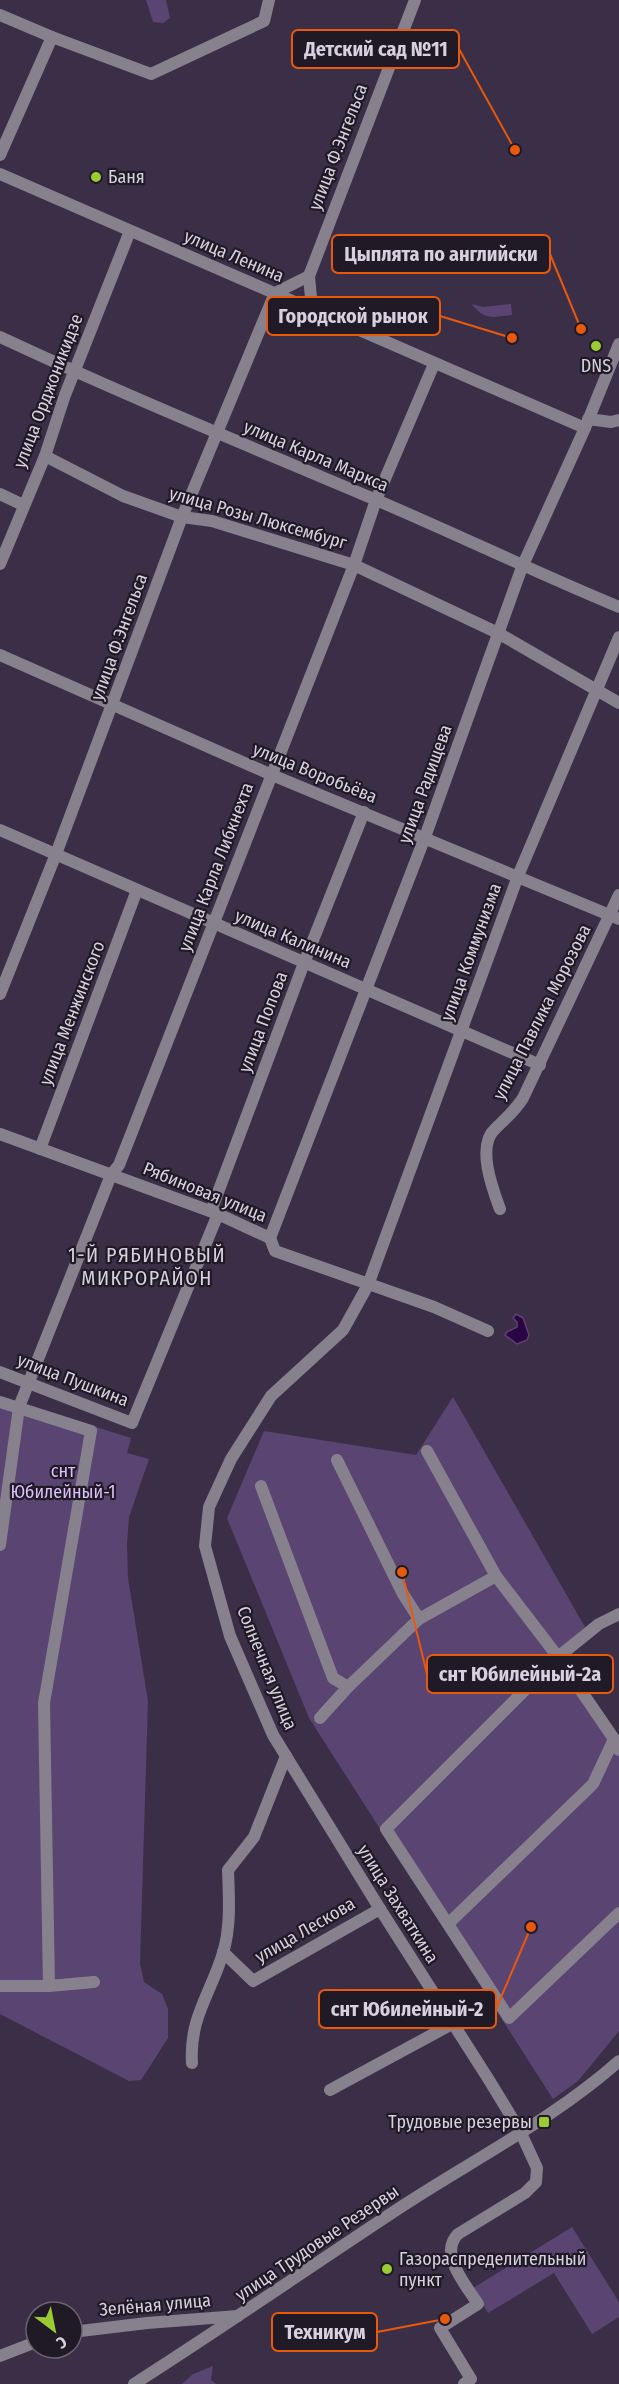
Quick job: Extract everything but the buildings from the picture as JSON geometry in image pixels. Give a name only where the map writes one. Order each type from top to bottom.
[{"type":"street","points":[[0,15],[152,74],[264,21],[269,0]]},
{"type":"street","name":"улица Ф.Энгельса","points":[[312,309],[309,276],[415,0]]},
{"type":"street","points":[[0,155],[52,37]]},
{"type":"street","name":"улица Ленина","points":[[0,174],[434,364],[586,424]]},
{"type":"street","name":"улица Орджоникидзе","points":[[0,564],[45,456],[65,395],[130,231]]},
{"type":"street","points":[[275,293],[309,276]]},
{"type":"street","name":"улица Ф.Энгельса","points":[[0,994],[2,980],[56,854],[182,517],[218,435],[275,293]]},
{"type":"street","name":"улица Карла Маркса","points":[[0,338],[218,435],[376,500],[522,567],[619,607]]},
{"type":"street","name":"улица Радищева","points":[[270,1238],[425,837],[522,567],[619,344]]},
{"type":"street","points":[[53,362],[64,384],[65,395]]},
{"type":"street","name":"улица Карла Либкнехта","points":[[0,1545],[19,1407],[111,1175],[119,1165],[354,565],[376,500],[434,364]]},
{"type":"street","points":[[586,424],[619,420]]},
{"type":"street","name":"улица Розы Люксембург","points":[[45,456],[123,496],[182,517],[212,521],[354,565],[498,633],[619,703]]},
{"type":"street","points":[[0,494],[23,505]]},
{"type":"street","name":"улица Коммунизма","points":[[368,1285],[518,876],[619,637]]},
{"type":"street","name":"улица Воробьёва","points":[[0,655],[272,775],[615,917]]},
{"type":"street","name":"улица Попова","points":[[132,1423],[215,1212],[304,963],[364,812]]},
{"type":"street","name":"улица Калинина","points":[[0,830],[540,1065]]},
{"type":"street","name":"улица Менжинского","points":[[40,1149],[137,890]]},
{"type":"street","name":"улица Павлика Морозова","points":[[500,1209],[486,1165],[490,1137],[493,1130],[518,1107],[615,917],[619,895]]},
{"type":"street","name":"Рябиновая улица","points":[[0,1134],[215,1212],[270,1238],[275,1251],[434,1307],[489,1331]]},
{"type":"street","name":"Солнечная улица","points":[[192,2063],[193,2034],[199,2010],[223,1952],[230,1904],[228,1870],[254,1837],[286,1756],[273,1735],[230,1636],[205,1546],[209,1507],[231,1459],[271,1396],[343,1330],[368,1285]]},
{"type":"street","name":"улица Пушкина","points":[[0,1372],[132,1423]]},
{"type":"street","points":[[0,1402],[91,1431],[44,1703],[49,1986]]},
{"type":"street","points":[[427,1451],[496,1576],[558,1657],[616,1744],[593,1784],[449,1923]]},
{"type":"street","points":[[337,1460],[403,1593],[419,1619]]},
{"type":"street","points":[[261,1486],[333,1678],[348,1687]]},
{"type":"street","points":[[321,1718],[348,1687],[419,1619],[496,1576]]},
{"type":"street","points":[[619,1614],[599,1624],[558,1657],[386,1829],[509,2018],[619,1913]]},
{"type":"street","name":"улица Захваткина","points":[[286,1756],[520,2131]]},
{"type":"street","name":"улица Лескова","points":[[223,1952],[253,1981],[380,1909]]},
{"type":"street","points":[[0,1986],[49,1986],[94,1982]]},
{"type":"street","points":[[330,2090],[452,2024]]},
{"type":"street","name":"улица Трудовые Резервы","points":[[134,2384],[587,2087],[619,2061]]},
{"type":"street","points":[[464,2384],[471,2379],[441,2328],[478,2304],[453,2262],[450,2243],[458,2234],[525,2193],[536,2182],[537,2168],[520,2131]]},
{"type":"street","name":"Зелёная улица","points":[[84,2331],[241,2316]]},
{"type":"street","points":[[0,2356],[24,2347]]},
{"type":"green space","points":[[146,0],[166,0],[170,18],[163,23],[153,22]]},
{"type":"green space","points":[[472,304],[483,307],[511,304],[512,315],[490,317],[481,313]]},
{"type":"green space","name":"снт Юбилейный-1","points":[[0,1397],[131,1438],[127,1453],[149,1459],[129,1517],[127,1544],[128,1578],[148,1701],[140,1963],[144,1982],[162,1994],[168,2009],[168,2038],[141,2080],[129,2081],[0,2014]]},
{"type":"green space","points":[[453,1397],[585,1627],[562,1649],[619,1740],[619,2031],[578,2081],[553,2099],[309,1718],[227,1518],[264,1431],[416,1455]]},
{"type":"green space","points":[[572,2227],[619,2302],[619,2317],[592,2334],[554,2273],[488,2313],[473,2288]]},
{"type":"green space","points":[[213,2366],[211,2380],[216,2384],[182,2384],[193,2374]]},
{"type":"shaded area","points":[[516,1314],[523,1318],[529,1335],[527,1340],[517,1344],[505,1335],[517,1327],[517,1322],[513,1318]]},
{"type":"place","name":"Детский сад №11","points":[[515,150]]},
{"type":"place","name":"Баня","points":[[96,177]]},
{"type":"place","name":"Цыплята по английски","points":[[581,329]]},
{"type":"place","name":"Городской рынок","points":[[512,338]]},
{"type":"place","name":"DNS","points":[[596,346]]},
{"type":"place","name":"снт Юбилейный-2а","points":[[402,1572]]},
{"type":"place","name":"снт Юбилейный-2","points":[[531,1927]]},
{"type":"place","name":"Трудовые резервы","points":[[544,2122]]},
{"type":"place","name":"Газораспределительный пункт","points":[[387,2269]]},
{"type":"place","name":"Техникум","points":[[445,2319]]},
{"type":"district","name":"1-Й РЯБИНОВЫЙ МИКРОРАЙОН","points":[[147,1266]]}]
